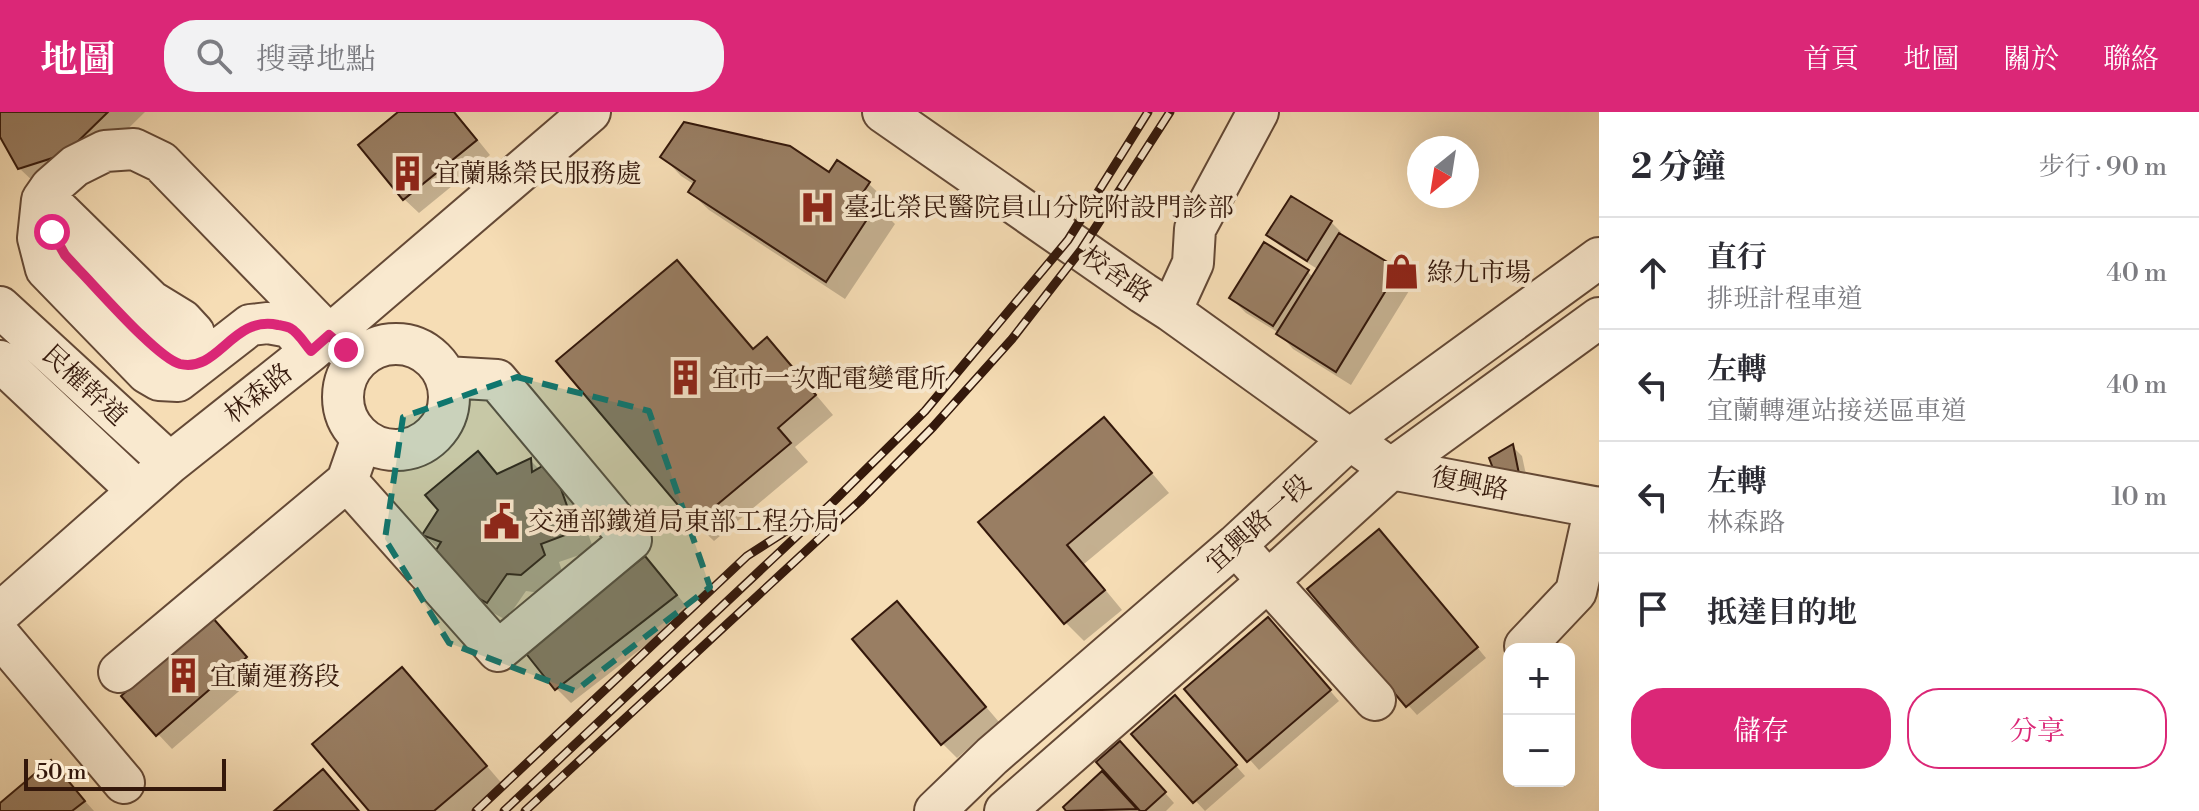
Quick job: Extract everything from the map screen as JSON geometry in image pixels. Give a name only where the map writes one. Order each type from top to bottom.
[{"type":"street","name":"林森路","points":[[0,613],[170,463],[332,348],[590,112]]},
{"type":"street","name":"校舍路","points":[[883,112],[1171,311],[1349,440]]},
{"type":"street","points":[[1171,311],[1193,263],[1195,229],[1258,112]]},
{"type":"street","points":[[332,348],[161,162],[134,149],[105,151],[75,166],[48,205],[38,238],[46,269],[147,373],[159,380],[178,381],[188,361],[250,325],[268,323],[290,327],[332,348],[371,349],[388,344],[406,345],[429,356],[445,377],[449,393],[447,411],[440,427],[428,440],[413,448],[395,451],[377,447],[362,438],[350,425],[343,409],[342,391],[348,374],[332,348]]},
{"type":"street","points":[[48,205],[151,301],[182,320],[194,333],[197,345],[194,353],[185,359],[176,359],[188,361]]},
{"type":"street","name":"宜興路一段","points":[[935,811],[992,756],[1236,545],[1349,440],[1599,258]]},
{"type":"street","name":"民權幹道","points":[[0,307],[170,463]]},
{"type":"street","name":"宜興路一段","points":[[1027,804],[1391,469],[1599,318]]},
{"type":"street","name":"民權幹道","points":[[0,361],[138,491]]},
{"type":"street","points":[[347,481],[498,651],[631,540],[497,380],[445,377]]},
{"type":"street","points":[[119,672],[347,481],[362,438]]},
{"type":"street","name":"復興路","points":[[1349,440],[1391,469],[1597,508]]},
{"type":"street","points":[[1528,643],[1576,592],[1597,508]]},
{"type":"street","points":[[1236,545],[1375,700]]},
{"type":"street","points":[[0,636],[124,783]]},
{"type":"highlighted area","points":[[517,377],[649,411],[710,587],[575,691],[449,643],[385,539],[403,417]]},
{"type":"building","points":[[0,112],[108,112],[65,154],[18,169],[0,137]]},
{"type":"building","name":"宜蘭縣榮民服務處","points":[[398,112],[454,112],[477,140],[403,200],[358,145]]},
{"type":"building","points":[[684,122],[790,146],[829,172],[837,160],[870,182],[862,194],[877,204],[826,282],[688,192],[695,181],[660,157]]},
{"type":"building","points":[[1291,196],[1332,221],[1307,261],[1266,235]]},
{"type":"building","points":[[1339,233],[1399,269],[1336,372],[1276,334]]},
{"type":"building","points":[[1264,242],[1309,270],[1273,326],[1229,298]]},
{"type":"building","name":"宜市一次配電變電所","points":[[677,260],[753,349],[767,337],[816,395],[778,428],[791,443],[694,524],[556,361]]},
{"type":"building","points":[[1104,417],[1152,473],[1067,545],[1105,590],[1064,624],[978,522]]},
{"type":"building","points":[[1513,444],[1522,489],[1499,484],[1489,458]]},
{"type":"building","name":"交通部鐵道局東部工程分局","points":[[478,451],[497,474],[531,458],[532,472],[551,461],[576,531],[541,544],[545,555],[521,575],[507,574],[487,603],[425,568],[441,542],[422,535],[438,510],[425,495]]},
{"type":"building","points":[[1379,529],[1478,647],[1406,707],[1307,589]]},
{"type":"building","points":[[645,556],[677,595],[555,690],[524,651]]},
{"type":"building","points":[[897,601],[986,707],[941,745],[852,639]]},
{"type":"building","name":"宜蘭運務段","points":[[212,617],[247,657],[156,736],[121,696]]},
{"type":"building","points":[[1268,617],[1331,690],[1247,762],[1184,689]]},
{"type":"building","points":[[402,667],[487,766],[434,811],[369,811],[312,744]]},
{"type":"building","points":[[1175,695],[1237,765],[1193,803],[1131,734]]},
{"type":"building","points":[[1120,741],[1166,792],[1145,811],[1140,811],[1096,762]]},
{"type":"building","points":[[51,760],[85,801],[72,811],[0,811],[0,803]]},
{"type":"building","points":[[323,769],[359,811],[274,811]]},
{"type":"building","points":[[1102,771],[1137,809],[1066,811],[1063,807]]},
{"type":"railway","points":[[504,811],[834,501],[925,411],[1068,240],[1148,112]]},
{"type":"railway","points":[[525,811],[860,501],[933,427],[1012,339],[1081,250],[1170,112]]},
{"type":"railway","points":[[476,811],[747,556],[794,526]]},
{"type":"place","name":"宜蘭縣榮民服務處","points":[[408,173]]},
{"type":"place","name":"臺北榮民醫院員山分院附設門診部","points":[[818,207]]},
{"type":"place","name":"綠九市場","points":[[1401,272]]},
{"type":"place","name":"宜市一次配電變電所","points":[[686,378]]},
{"type":"place","name":"交通部鐵道局東部工程分局","points":[[502,521]]},
{"type":"place","name":"宜蘭運務段","points":[[184,676]]},
{"type":"route","points":[[52,232],[65,255],[77,268],[172,361],[185,365],[204,362],[250,325],[268,323],[290,327],[311,351],[329,335],[346,350]]}]
